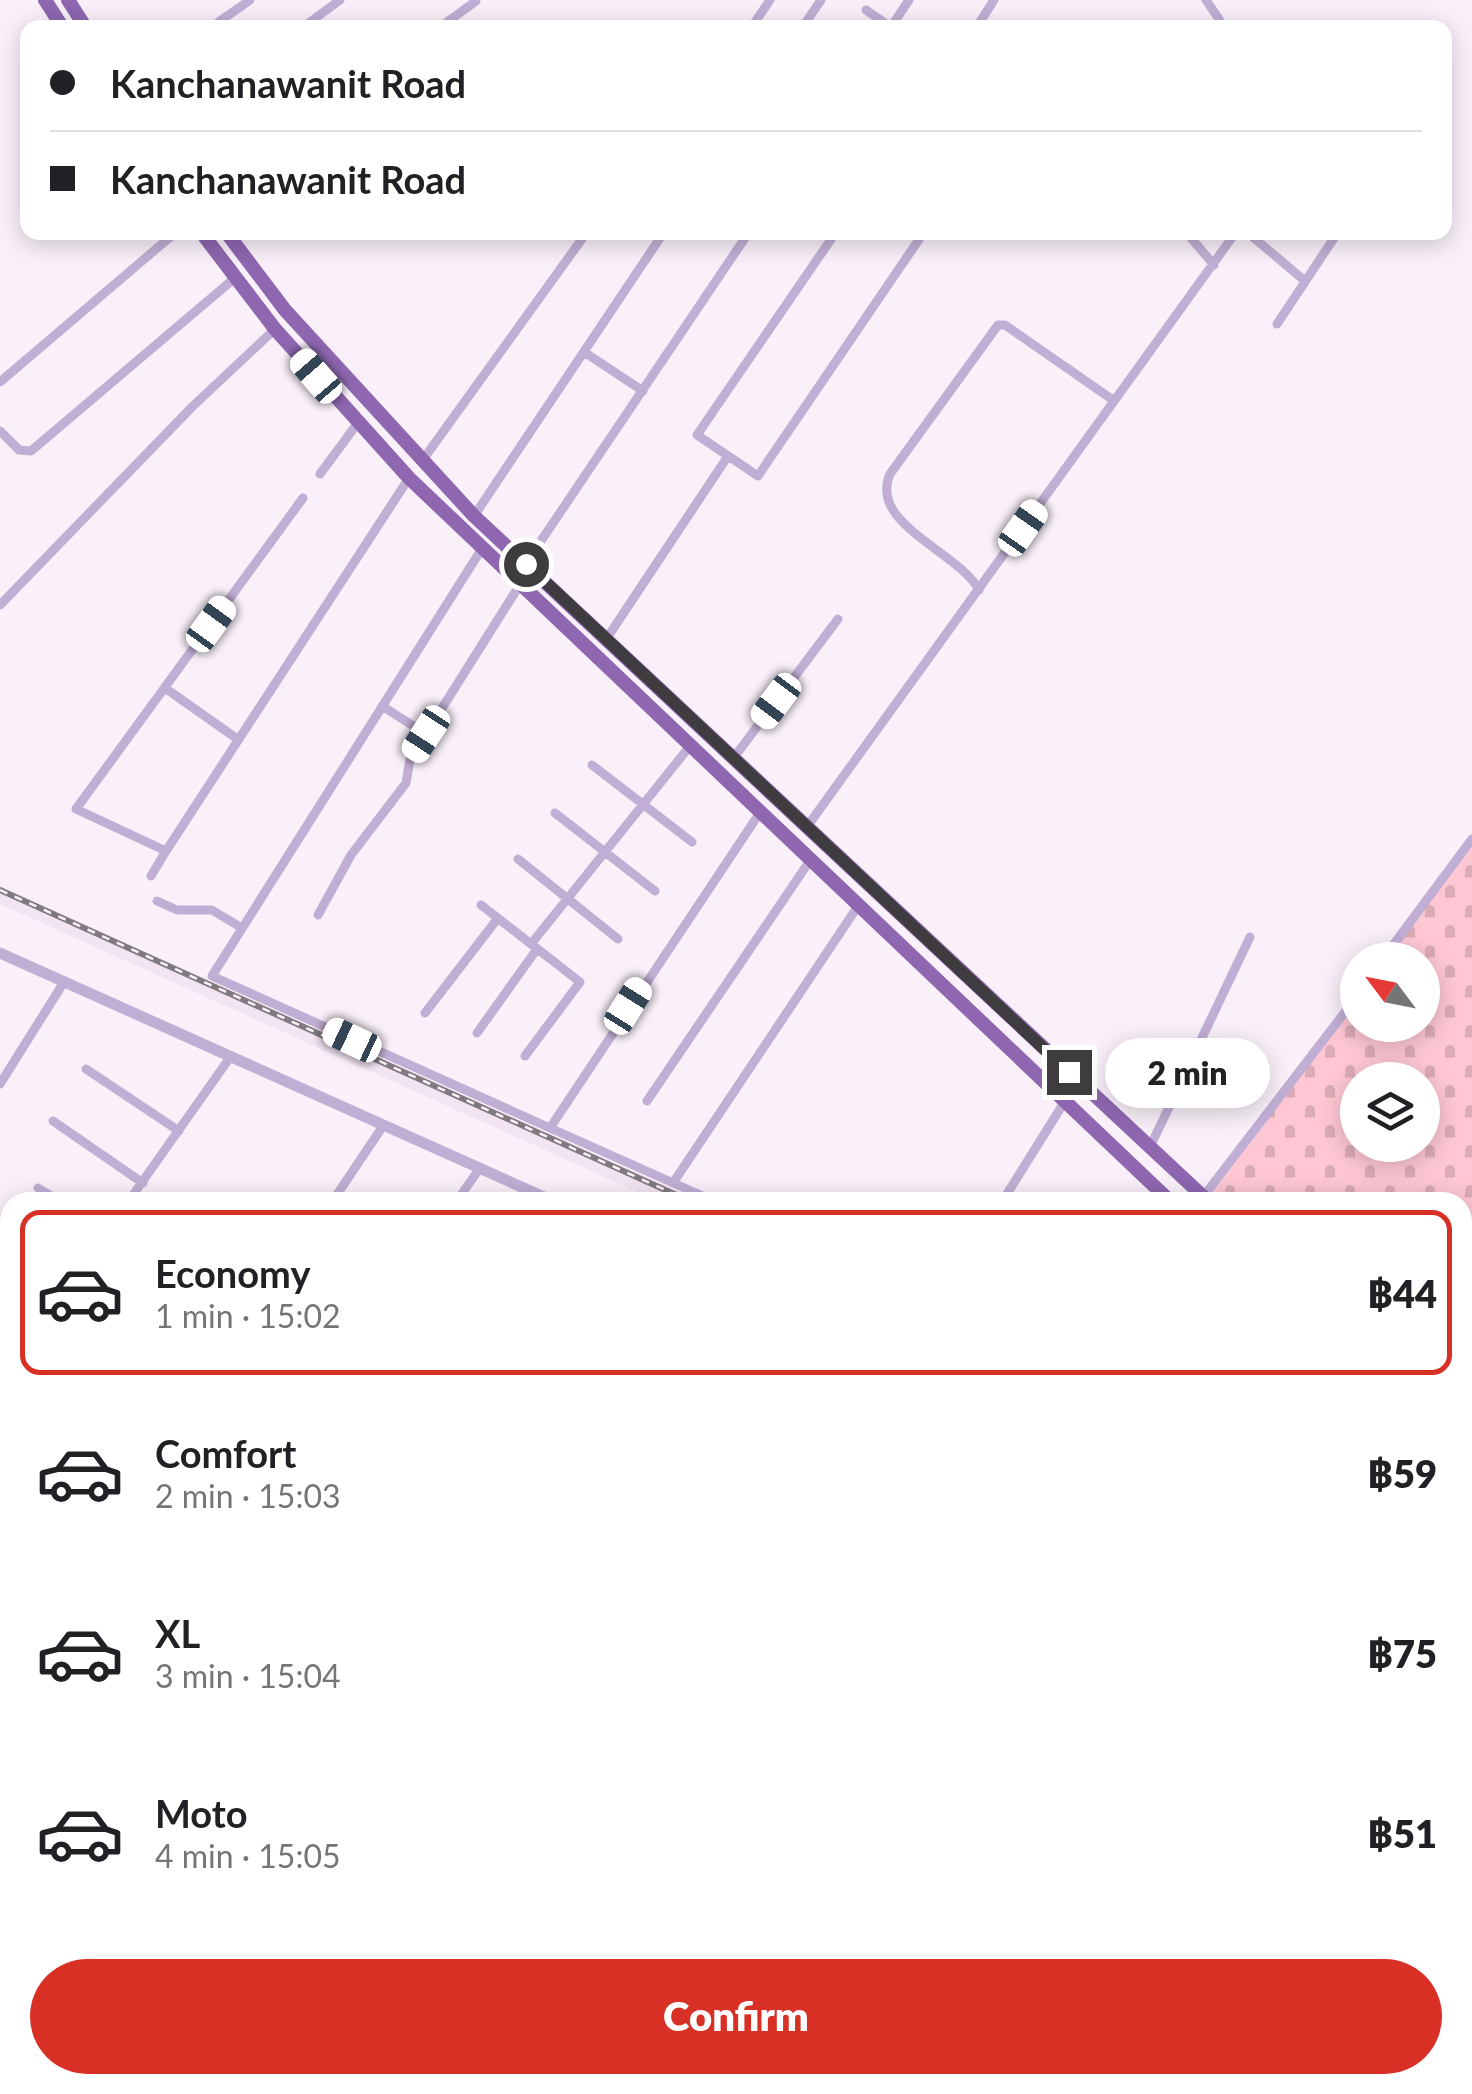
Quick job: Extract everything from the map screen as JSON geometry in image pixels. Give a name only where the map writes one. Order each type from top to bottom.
[{"type":"highway","points":[[207,240],[275,329],[409,478],[1161,1192]]},
{"type":"highway","points":[[232,240],[285,310],[474,516],[809,824],[1198,1192]]},
{"type":"street","points":[[221,20],[250,0]]},
{"type":"street","points":[[313,20],[340,0]]},
{"type":"street","points":[[806,0],[818,4]]},
{"type":"street","points":[[451,20],[476,1]]},
{"type":"street","points":[[866,10],[881,20]]},
{"type":"street","points":[[0,382],[167,240]]},
{"type":"street","points":[[422,462],[581,240]]},
{"type":"street","points":[[474,516],[659,240]]},
{"type":"street","points":[[318,915],[351,855],[406,782],[410,760],[526,564],[744,240]]},
{"type":"street","points":[[831,240],[698,435],[758,476],[919,240]]},
{"type":"street","points":[[1193,240],[1214,265]]},
{"type":"street","points":[[809,824],[1231,240]]},
{"type":"street","points":[[1256,240],[1305,281]]},
{"type":"street","points":[[1276,324],[1333,240]]},
{"type":"street","points":[[0,431],[19,450],[31,451],[236,277]]},
{"type":"street","points":[[979,590],[968,573],[890,509],[885,490],[890,474],[998,325],[1005,325],[1113,400]]},
{"type":"street","points":[[0,605],[192,407],[275,329]]},
{"type":"street","points":[[584,352],[643,391]]},
{"type":"street","points":[[320,474],[357,424]]},
{"type":"street","points":[[607,638],[728,456]]},
{"type":"street","points":[[151,876],[236,738],[409,478]]},
{"type":"street","points":[[166,851],[76,808],[302,498]]},
{"type":"street","points":[[482,550],[212,976],[693,1192]]},
{"type":"street","points":[[735,756],[838,619]]},
{"type":"street","points":[[165,688],[236,738]]},
{"type":"street","points":[[382,706],[426,734]]},
{"type":"street","points":[[476,1032],[568,898],[690,746]]},
{"type":"street","points":[[592,765],[692,842]]},
{"type":"street","points":[[550,1128],[761,810]]},
{"type":"street","points":[[555,813],[654,891]]},
{"type":"street","points":[[1396,942],[1472,840]]},
{"type":"street","points":[[648,1101],[812,858]]},
{"type":"street","points":[[518,859],[618,939]]},
{"type":"street","points":[[157,900],[177,910],[212,910],[242,928]]},
{"type":"street","points":[[673,1183],[860,903]]},
{"type":"street","points":[[481,905],[580,982],[525,1056]]},
{"type":"street","points":[[426,1013],[498,918]]},
{"type":"street","points":[[1150,1147],[1250,937]]},
{"type":"street","points":[[0,953],[532,1192]]},
{"type":"street","points":[[0,1084],[64,982]]},
{"type":"street","points":[[1212,1192],[1340,1019]]},
{"type":"street","points":[[136,1192],[231,1056]]},
{"type":"street","points":[[86,1068],[179,1131]]},
{"type":"street","points":[[1008,1192],[1065,1101]]},
{"type":"street","points":[[52,1121],[143,1182]]},
{"type":"street","points":[[339,1192],[383,1126]]},
{"type":"street","points":[[463,1192],[480,1168]]},
{"type":"street","points":[[38,1188],[45,1192]]},
{"type":"shaded area","points":[[0,886],[680,1192],[638,1192],[0,904]]},
{"type":"green space","points":[[1472,846],[1472,1192],[1213,1192],[1340,1024],[1340,1042],[1440,1042],[1440,942],[1400,942]]},
{"type":"railway","points":[[0,890],[670,1192]]},
{"type":"route","points":[[526,564],[809,824],[1069,1072]]}]
